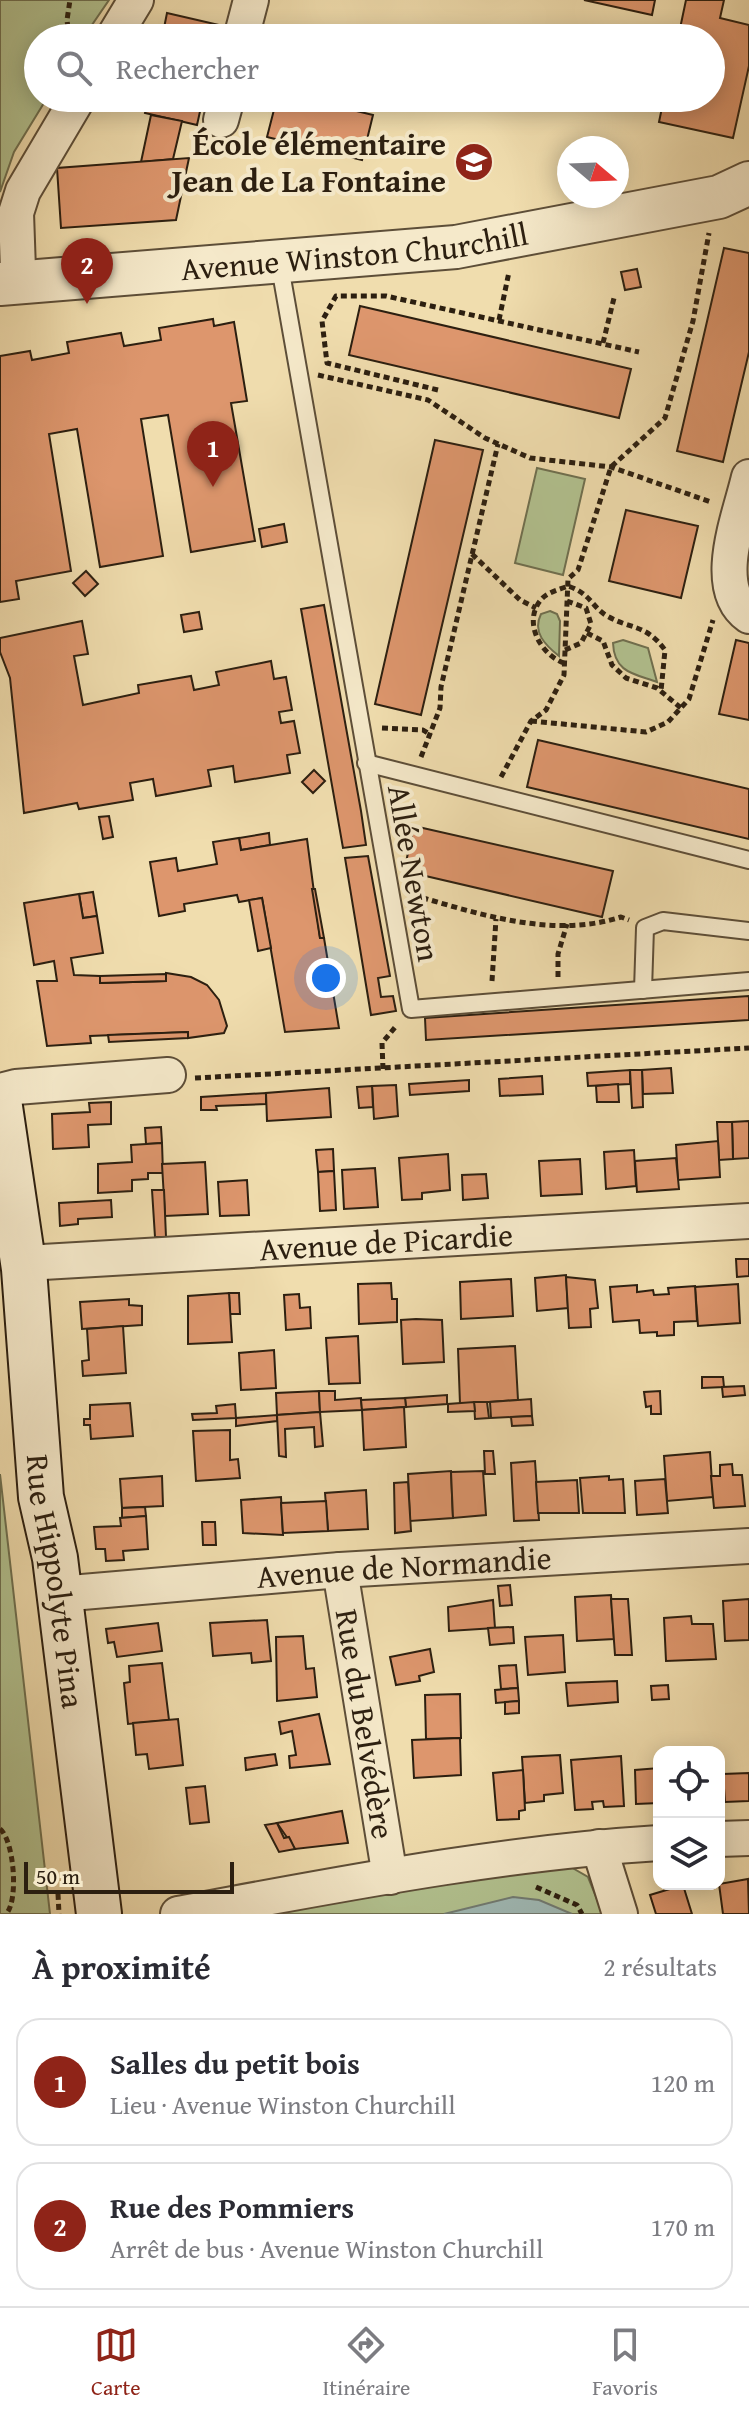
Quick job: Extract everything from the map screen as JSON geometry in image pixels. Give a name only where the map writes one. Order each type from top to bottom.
[{"type":"main road","name":"Rue Hippolyte Pina","points":[[0,1107],[24,1269],[41,1497],[55,1558],[99,1914]]},
{"type":"street","points":[[121,24],[136,0]]},
{"type":"street","points":[[245,24],[251,0]]},
{"type":"street","points":[[6,275],[16,213],[23,191],[70,112]]},
{"type":"street","name":"Avenue Winston Churchill","points":[[6,275],[278,254],[554,219],[714,181],[739,187]]},
{"type":"street","points":[[745,493],[728,578],[738,608],[749,616]]},
{"type":"street","points":[[0,1091],[16,1087],[168,1075]]},
{"type":"street","name":"Avenue de Picardie","points":[[24,1269],[43,1262],[749,1221]]},
{"type":"street","name":"Avenue de Normandie","points":[[59,1594],[340,1570],[749,1546]]},
{"type":"street","name":"Rue du Belvédère","points":[[340,1570],[390,1877]]},
{"type":"street","points":[[725,1839],[749,1838]]},
{"type":"street","points":[[178,1914],[390,1877],[599,1847],[653,1843]]},
{"type":"street","points":[[599,1847],[620,1914]]},
{"type":"lane","points":[[278,254],[366,763]]},
{"type":"lane","name":"Allée Newton","points":[[749,860],[366,763],[411,1009],[749,981]]},
{"type":"lane","points":[[643,990],[645,928],[663,921],[749,931]]},
{"type":"path","points":[[69,24],[70,0]]},
{"type":"path","points":[[493,796],[531,721],[546,710],[564,675],[568,579],[578,570],[611,467],[665,418],[693,321],[709,234],[739,187]]},
{"type":"path","points":[[499,320],[509,272]]},
{"type":"path","points":[[438,390],[327,363],[322,321],[336,296],[386,296],[639,352]]},
{"type":"path","points":[[603,344],[614,298]]},
{"type":"path","points":[[298,370],[428,400],[498,444],[530,458],[611,467],[692,497],[745,493]]},
{"type":"path","points":[[412,776],[431,735],[498,444]]},
{"type":"path","points":[[472,554],[520,600],[536,608]]},
{"type":"path","points":[[531,721],[646,732],[668,722],[689,699],[728,578]]},
{"type":"path","points":[[564,663],[554,660],[536,639],[533,616],[546,595],[568,586],[583,591],[603,613],[654,635],[665,650],[661,691]]},
{"type":"path","points":[[565,650],[581,643],[591,624],[586,608],[567,601]]},
{"type":"path","points":[[587,633],[603,641],[612,665],[626,678],[661,691],[681,708]]},
{"type":"path","points":[[361,731],[385,727],[423,730],[431,735]]},
{"type":"path","points":[[389,888],[496,919],[600,924],[621,917],[645,928]]},
{"type":"path","points":[[494,1002],[491,967],[496,919]]},
{"type":"path","points":[[559,996],[557,963],[567,924]]},
{"type":"path","points":[[383,1069],[382,1043],[411,1009]]},
{"type":"path","points":[[168,1075],[193,1079],[749,1048]]},
{"type":"path","points":[[0,1829],[8,1840],[14,1893],[6,1914]]},
{"type":"green space","points":[[0,0],[109,0],[93,24],[24,24],[24,112],[38,112],[14,152],[0,192]]},
{"type":"green space","points":[[537,468],[585,479],[563,575],[515,563]]},
{"type":"green space","points":[[550,611],[557,614],[560,621],[559,656],[545,643],[538,627],[541,614]]},
{"type":"green space","points":[[623,640],[648,648],[657,682],[627,671],[617,661],[613,643]]},
{"type":"green space","points":[[0,1474],[50,1914],[0,1914]]},
{"type":"green space","points":[[569,1866],[588,1877],[603,1914],[235,1914]]},
{"type":"water","points":[[513,1897],[539,1900],[572,1914],[444,1914]]},
{"type":"building","points":[[584,0],[655,0],[652,15]]},
{"type":"building","points":[[686,0],[724,0],[720,18],[749,25],[749,66],[733,138],[659,122],[661,112],[725,112],[725,24],[681,24]]},
{"type":"building","points":[[167,13],[215,24],[165,24]]},
{"type":"building","points":[[145,112],[200,112],[197,125]]},
{"type":"building","points":[[273,112],[361,112],[373,115],[362,160],[267,137]]},
{"type":"building","points":[[151,115],[182,121],[173,159],[141,162]]},
{"type":"building","points":[[189,158],[176,220],[61,228],[57,168]]},
{"type":"building","points":[[724,248],[749,253],[749,352],[723,462],[677,451]]},
{"type":"building","points":[[637,269],[641,287],[625,290],[621,272]]},
{"type":"building","points":[[360,306],[631,369],[619,418],[349,355]]},
{"type":"building","points":[[213,319],[214,326],[234,322],[247,401],[231,403],[255,541],[191,552],[168,415],[141,419],[163,556],[100,567],[77,429],[49,434],[71,571],[16,581],[19,599],[0,602],[0,356],[30,351],[32,360],[69,353],[67,342],[121,333],[124,346],[161,340],[159,328]]},
{"type":"building","points":[[435,440],[483,450],[421,715],[375,704]]},
{"type":"building","points":[[626,510],[698,526],[681,598],[609,581]]},
{"type":"building","points":[[284,524],[287,542],[262,547],[259,529]]},
{"type":"building","points":[[86,571],[98,584],[85,596],[73,583]]},
{"type":"building","points":[[324,605],[366,845],[343,848],[301,609]]},
{"type":"building","points":[[199,612],[202,629],[184,632],[181,615]]},
{"type":"building","points":[[82,621],[88,654],[74,656],[83,705],[139,693],[138,685],[191,676],[194,690],[219,685],[216,672],[271,661],[274,679],[286,677],[292,710],[279,712],[281,723],[294,721],[300,753],[287,755],[290,773],[235,782],[233,766],[208,770],[211,786],[156,796],[153,779],[130,783],[133,800],[79,809],[77,803],[24,813],[10,678],[0,652],[0,638]]},
{"type":"building","points":[[736,640],[749,643],[749,720],[719,714]]},
{"type":"building","points":[[538,740],[749,789],[749,839],[527,787]]},
{"type":"building","points":[[314,770],[325,781],[313,793],[302,782]]},
{"type":"building","points":[[109,816],[113,837],[103,839],[99,817]]},
{"type":"building","points":[[414,826],[613,871],[602,917],[404,871]]},
{"type":"building","points":[[269,833],[270,845],[241,850],[239,838]]},
{"type":"building","points":[[239,838],[241,850],[307,839],[320,938],[324,938],[339,1028],[285,1032],[262,898],[239,902],[237,895],[184,904],[185,911],[159,916],[150,862],[176,858],[178,871],[217,864],[213,842]]},
{"type":"building","points":[[368,856],[390,976],[378,978],[381,997],[393,996],[396,1011],[371,1015],[345,858]]},
{"type":"building","points":[[312,889],[315,889],[324,938],[320,938]]},
{"type":"building","points":[[93,892],[97,916],[83,918],[79,894]]},
{"type":"building","points":[[79,894],[83,918],[97,916],[103,953],[71,958],[74,975],[100,976],[100,983],[166,981],[166,973],[191,977],[207,985],[219,1000],[227,1026],[224,1033],[188,1038],[188,1032],[90,1036],[91,1043],[47,1046],[37,981],[57,981],[54,961],[34,965],[24,903]]},
{"type":"building","points":[[262,898],[271,948],[258,951],[249,900]]},
{"type":"building","points":[[166,974],[166,981],[100,983],[100,976]]},
{"type":"building","points":[[749,996],[749,1020],[426,1040],[425,1018]]},
{"type":"building","points":[[188,1032],[188,1038],[109,1042],[108,1035]]},
{"type":"building","points":[[671,1068],[673,1093],[643,1094],[642,1070]]},
{"type":"building","points":[[630,1070],[630,1084],[588,1086],[587,1073]]},
{"type":"building","points":[[630,1070],[642,1070],[643,1107],[632,1108]]},
{"type":"building","points":[[542,1076],[543,1094],[500,1096],[499,1079]]},
{"type":"building","points":[[469,1080],[469,1091],[410,1095],[409,1084]]},
{"type":"building","points":[[618,1084],[619,1102],[597,1102],[596,1086]]},
{"type":"building","points":[[396,1085],[398,1116],[374,1119],[372,1086]]},
{"type":"building","points":[[372,1086],[373,1107],[359,1108],[357,1087]]},
{"type":"building","points":[[329,1088],[331,1117],[267,1121],[266,1093]]},
{"type":"building","points":[[266,1093],[266,1104],[216,1106],[217,1110],[201,1110],[201,1097]]},
{"type":"building","points":[[111,1102],[111,1124],[88,1125],[89,1147],[53,1149],[52,1114],[90,1112],[89,1103]]},
{"type":"building","points":[[749,1121],[749,1158],[733,1159],[732,1122]]},
{"type":"building","points":[[717,1122],[732,1122],[733,1159],[719,1160]]},
{"type":"building","points":[[161,1127],[162,1143],[146,1144],[145,1128]]},
{"type":"building","points":[[718,1141],[720,1177],[678,1180],[676,1145]]},
{"type":"building","points":[[162,1143],[163,1173],[148,1173],[148,1179],[132,1180],[132,1191],[98,1193],[98,1164],[132,1162],[131,1145]]},
{"type":"building","points":[[333,1149],[334,1171],[318,1172],[316,1150]]},
{"type":"building","points":[[634,1150],[636,1186],[606,1189],[604,1152]]},
{"type":"building","points":[[448,1154],[450,1190],[422,1193],[422,1199],[402,1200],[399,1158]]},
{"type":"building","points":[[676,1158],[679,1189],[637,1192],[635,1161]]},
{"type":"building","points":[[580,1159],[582,1194],[541,1196],[539,1161]]},
{"type":"building","points":[[205,1162],[208,1214],[165,1216],[162,1164]]},
{"type":"building","points":[[375,1168],[378,1207],[344,1209],[342,1170]]},
{"type":"building","points":[[334,1171],[336,1210],[320,1211],[318,1172]]},
{"type":"building","points":[[486,1174],[488,1198],[463,1200],[462,1175]]},
{"type":"building","points":[[247,1180],[249,1215],[220,1216],[218,1182]]},
{"type":"building","points":[[152,1190],[164,1190],[166,1237],[155,1237]]},
{"type":"building","points":[[111,1200],[112,1217],[78,1219],[78,1224],[60,1226],[59,1203]]},
{"type":"building","points":[[736,1259],[749,1259],[749,1276],[737,1277]]},
{"type":"building","points":[[566,1275],[568,1308],[537,1311],[535,1278]]},
{"type":"building","points":[[566,1277],[595,1280],[598,1308],[590,1309],[591,1327],[569,1328]]},
{"type":"building","points":[[511,1279],[513,1316],[461,1319],[460,1282]]},
{"type":"building","points":[[391,1283],[392,1299],[397,1299],[397,1322],[359,1324],[358,1284]]},
{"type":"building","points":[[738,1284],[740,1323],[698,1326],[695,1287]]},
{"type":"building","points":[[637,1285],[637,1292],[653,1290],[654,1295],[669,1294],[668,1288],[695,1286],[697,1321],[674,1322],[674,1335],[657,1336],[657,1332],[640,1333],[639,1320],[613,1322],[610,1287]]},
{"type":"building","points":[[229,1293],[239,1293],[240,1314],[230,1314]]},
{"type":"building","points":[[229,1293],[232,1342],[188,1344],[188,1296]]},
{"type":"building","points":[[299,1294],[300,1308],[310,1307],[311,1328],[286,1330],[284,1295]]},
{"type":"building","points":[[129,1299],[129,1305],[142,1306],[142,1325],[82,1329],[80,1302]]},
{"type":"building","points":[[401,1320],[442,1320],[444,1362],[403,1364]]},
{"type":"building","points":[[123,1326],[126,1373],[83,1376],[82,1361],[89,1360],[87,1329]]},
{"type":"building","points":[[358,1336],[360,1383],[329,1384],[326,1338]]},
{"type":"building","points":[[515,1346],[518,1400],[460,1404],[458,1349]]},
{"type":"building","points":[[274,1350],[276,1388],[241,1390],[239,1353]]},
{"type":"building","points":[[702,1377],[723,1377],[724,1387],[702,1388]]},
{"type":"building","points":[[744,1386],[745,1395],[723,1397],[722,1387]]},
{"type":"building","points":[[319,1391],[320,1412],[277,1415],[276,1393]]},
{"type":"building","points":[[319,1391],[335,1391],[335,1400],[361,1398],[362,1410],[320,1412]]},
{"type":"building","points":[[660,1391],[661,1414],[651,1414],[651,1406],[646,1407],[644,1392]]},
{"type":"building","points":[[447,1395],[447,1404],[406,1407],[405,1398]]},
{"type":"building","points":[[405,1398],[406,1407],[362,1410],[361,1400]]},
{"type":"building","points":[[531,1399],[532,1416],[491,1418],[490,1402]]},
{"type":"building","points":[[474,1402],[487,1402],[489,1418],[475,1419]]},
{"type":"building","points":[[474,1402],[475,1411],[448,1412],[448,1404]]},
{"type":"building","points":[[130,1403],[133,1436],[91,1439],[90,1425],[84,1425],[84,1419],[90,1419],[90,1405]]},
{"type":"building","points":[[235,1404],[236,1418],[193,1420],[192,1414],[217,1413],[216,1406]]},
{"type":"building","points":[[404,1407],[406,1447],[364,1450],[362,1410]]},
{"type":"building","points":[[320,1412],[323,1446],[315,1447],[314,1427],[285,1429],[286,1457],[279,1456],[277,1415]]},
{"type":"building","points":[[277,1415],[277,1421],[236,1426],[236,1418]]},
{"type":"building","points":[[532,1416],[533,1425],[512,1426],[511,1417]]},
{"type":"building","points":[[230,1430],[230,1460],[238,1459],[240,1478],[196,1481],[193,1431]]},
{"type":"building","points":[[484,1451],[493,1451],[495,1474],[485,1474]]},
{"type":"building","points":[[710,1452],[713,1497],[667,1501],[664,1456]]},
{"type":"building","points":[[535,1461],[539,1520],[514,1521],[511,1463]]},
{"type":"building","points":[[732,1464],[733,1475],[742,1475],[745,1506],[714,1508],[711,1476],[720,1476],[720,1465]]},
{"type":"building","points":[[451,1471],[453,1518],[410,1521],[408,1474]]},
{"type":"building","points":[[483,1471],[486,1515],[453,1518],[451,1472]]},
{"type":"building","points":[[162,1476],[163,1506],[122,1508],[120,1479]]},
{"type":"building","points":[[609,1476],[609,1480],[623,1479],[625,1513],[583,1513],[580,1478]]},
{"type":"building","points":[[665,1479],[668,1513],[637,1515],[635,1481]]},
{"type":"building","points":[[577,1480],[579,1513],[538,1513],[536,1482]]},
{"type":"building","points":[[408,1482],[411,1531],[395,1533],[394,1483]]},
{"type":"building","points":[[366,1490],[368,1529],[328,1531],[325,1493]]},
{"type":"building","points":[[281,1497],[283,1535],[243,1533],[241,1500]]},
{"type":"building","points":[[326,1501],[328,1531],[283,1533],[281,1503]]},
{"type":"building","points":[[145,1507],[146,1516],[122,1518],[122,1508]]},
{"type":"building","points":[[146,1516],[148,1549],[123,1551],[124,1560],[106,1561],[105,1549],[96,1549],[94,1527],[121,1526],[120,1518]]},
{"type":"building","points":[[202,1522],[215,1522],[216,1545],[203,1545]]},
{"type":"building","points":[[510,1585],[512,1605],[500,1606],[498,1586]]},
{"type":"building","points":[[611,1595],[614,1639],[577,1641],[575,1597]]},
{"type":"building","points":[[611,1599],[628,1599],[632,1655],[615,1655]]},
{"type":"building","points":[[749,1599],[749,1640],[725,1641],[723,1601]]},
{"type":"building","points":[[493,1600],[495,1628],[449,1631],[448,1607]]},
{"type":"building","points":[[691,1616],[692,1624],[713,1624],[716,1659],[666,1661],[664,1618]]},
{"type":"building","points":[[267,1620],[271,1661],[252,1663],[251,1653],[213,1656],[210,1623]]},
{"type":"building","points":[[158,1623],[162,1651],[117,1657],[114,1642],[108,1643],[106,1629]]},
{"type":"building","points":[[513,1627],[514,1643],[490,1645],[488,1628]]},
{"type":"building","points":[[563,1635],[565,1672],[528,1675],[525,1637]]},
{"type":"building","points":[[303,1636],[306,1669],[314,1668],[317,1697],[277,1701],[276,1637]]},
{"type":"building","points":[[430,1649],[434,1672],[419,1676],[420,1681],[396,1685],[390,1657]]},
{"type":"building","points":[[162,1663],[169,1720],[128,1724],[124,1683],[130,1682],[129,1666]]},
{"type":"building","points":[[516,1665],[518,1688],[501,1689],[499,1666]]},
{"type":"building","points":[[617,1681],[618,1702],[568,1706],[566,1683]]},
{"type":"building","points":[[668,1685],[669,1699],[652,1700],[651,1686]]},
{"type":"building","points":[[518,1688],[519,1701],[496,1703],[495,1690]]},
{"type":"building","points":[[460,1694],[461,1738],[426,1739],[425,1695]]},
{"type":"building","points":[[519,1701],[519,1713],[505,1714],[505,1702]]},
{"type":"building","points":[[319,1714],[330,1764],[290,1768],[289,1756],[296,1755],[292,1731],[281,1734],[279,1722]]},
{"type":"building","points":[[178,1719],[183,1765],[149,1769],[147,1754],[136,1755],[133,1723]]},
{"type":"building","points":[[460,1738],[461,1775],[414,1778],[412,1740]]},
{"type":"building","points":[[275,1754],[277,1765],[246,1770],[245,1758]]},
{"type":"building","points":[[560,1755],[563,1793],[544,1795],[544,1801],[525,1803],[522,1757]]},
{"type":"building","points":[[621,1756],[624,1806],[604,1807],[603,1801],[592,1802],[593,1809],[575,1810],[571,1760]]},
{"type":"building","points":[[653,1768],[653,1803],[636,1804],[635,1770]]},
{"type":"building","points":[[523,1770],[525,1810],[519,1811],[519,1819],[497,1820],[493,1773]]},
{"type":"building","points":[[749,1773],[749,1801],[725,1802],[725,1774]]},
{"type":"building","points":[[205,1786],[209,1822],[190,1824],[186,1788]]},
{"type":"building","points":[[342,1811],[348,1843],[295,1849],[277,1823]]},
{"type":"building","points":[[277,1823],[284,1838],[289,1837],[295,1849],[279,1852],[265,1825]]},
{"type":"building","points":[[748,1879],[749,1914],[723,1914],[720,1890],[725,1890],[725,1883]]},
{"type":"building","points":[[666,1890],[685,1890],[692,1914],[656,1914],[650,1895]]},
{"type":"place","name":"École élémentaire Jean de La Fontaine","points":[[474,162]]},
{"type":"place","name":"Rue des Pommiers","points":[[87,304]]},
{"type":"place","name":"Salles du petit bois","points":[[213,487]]}]
